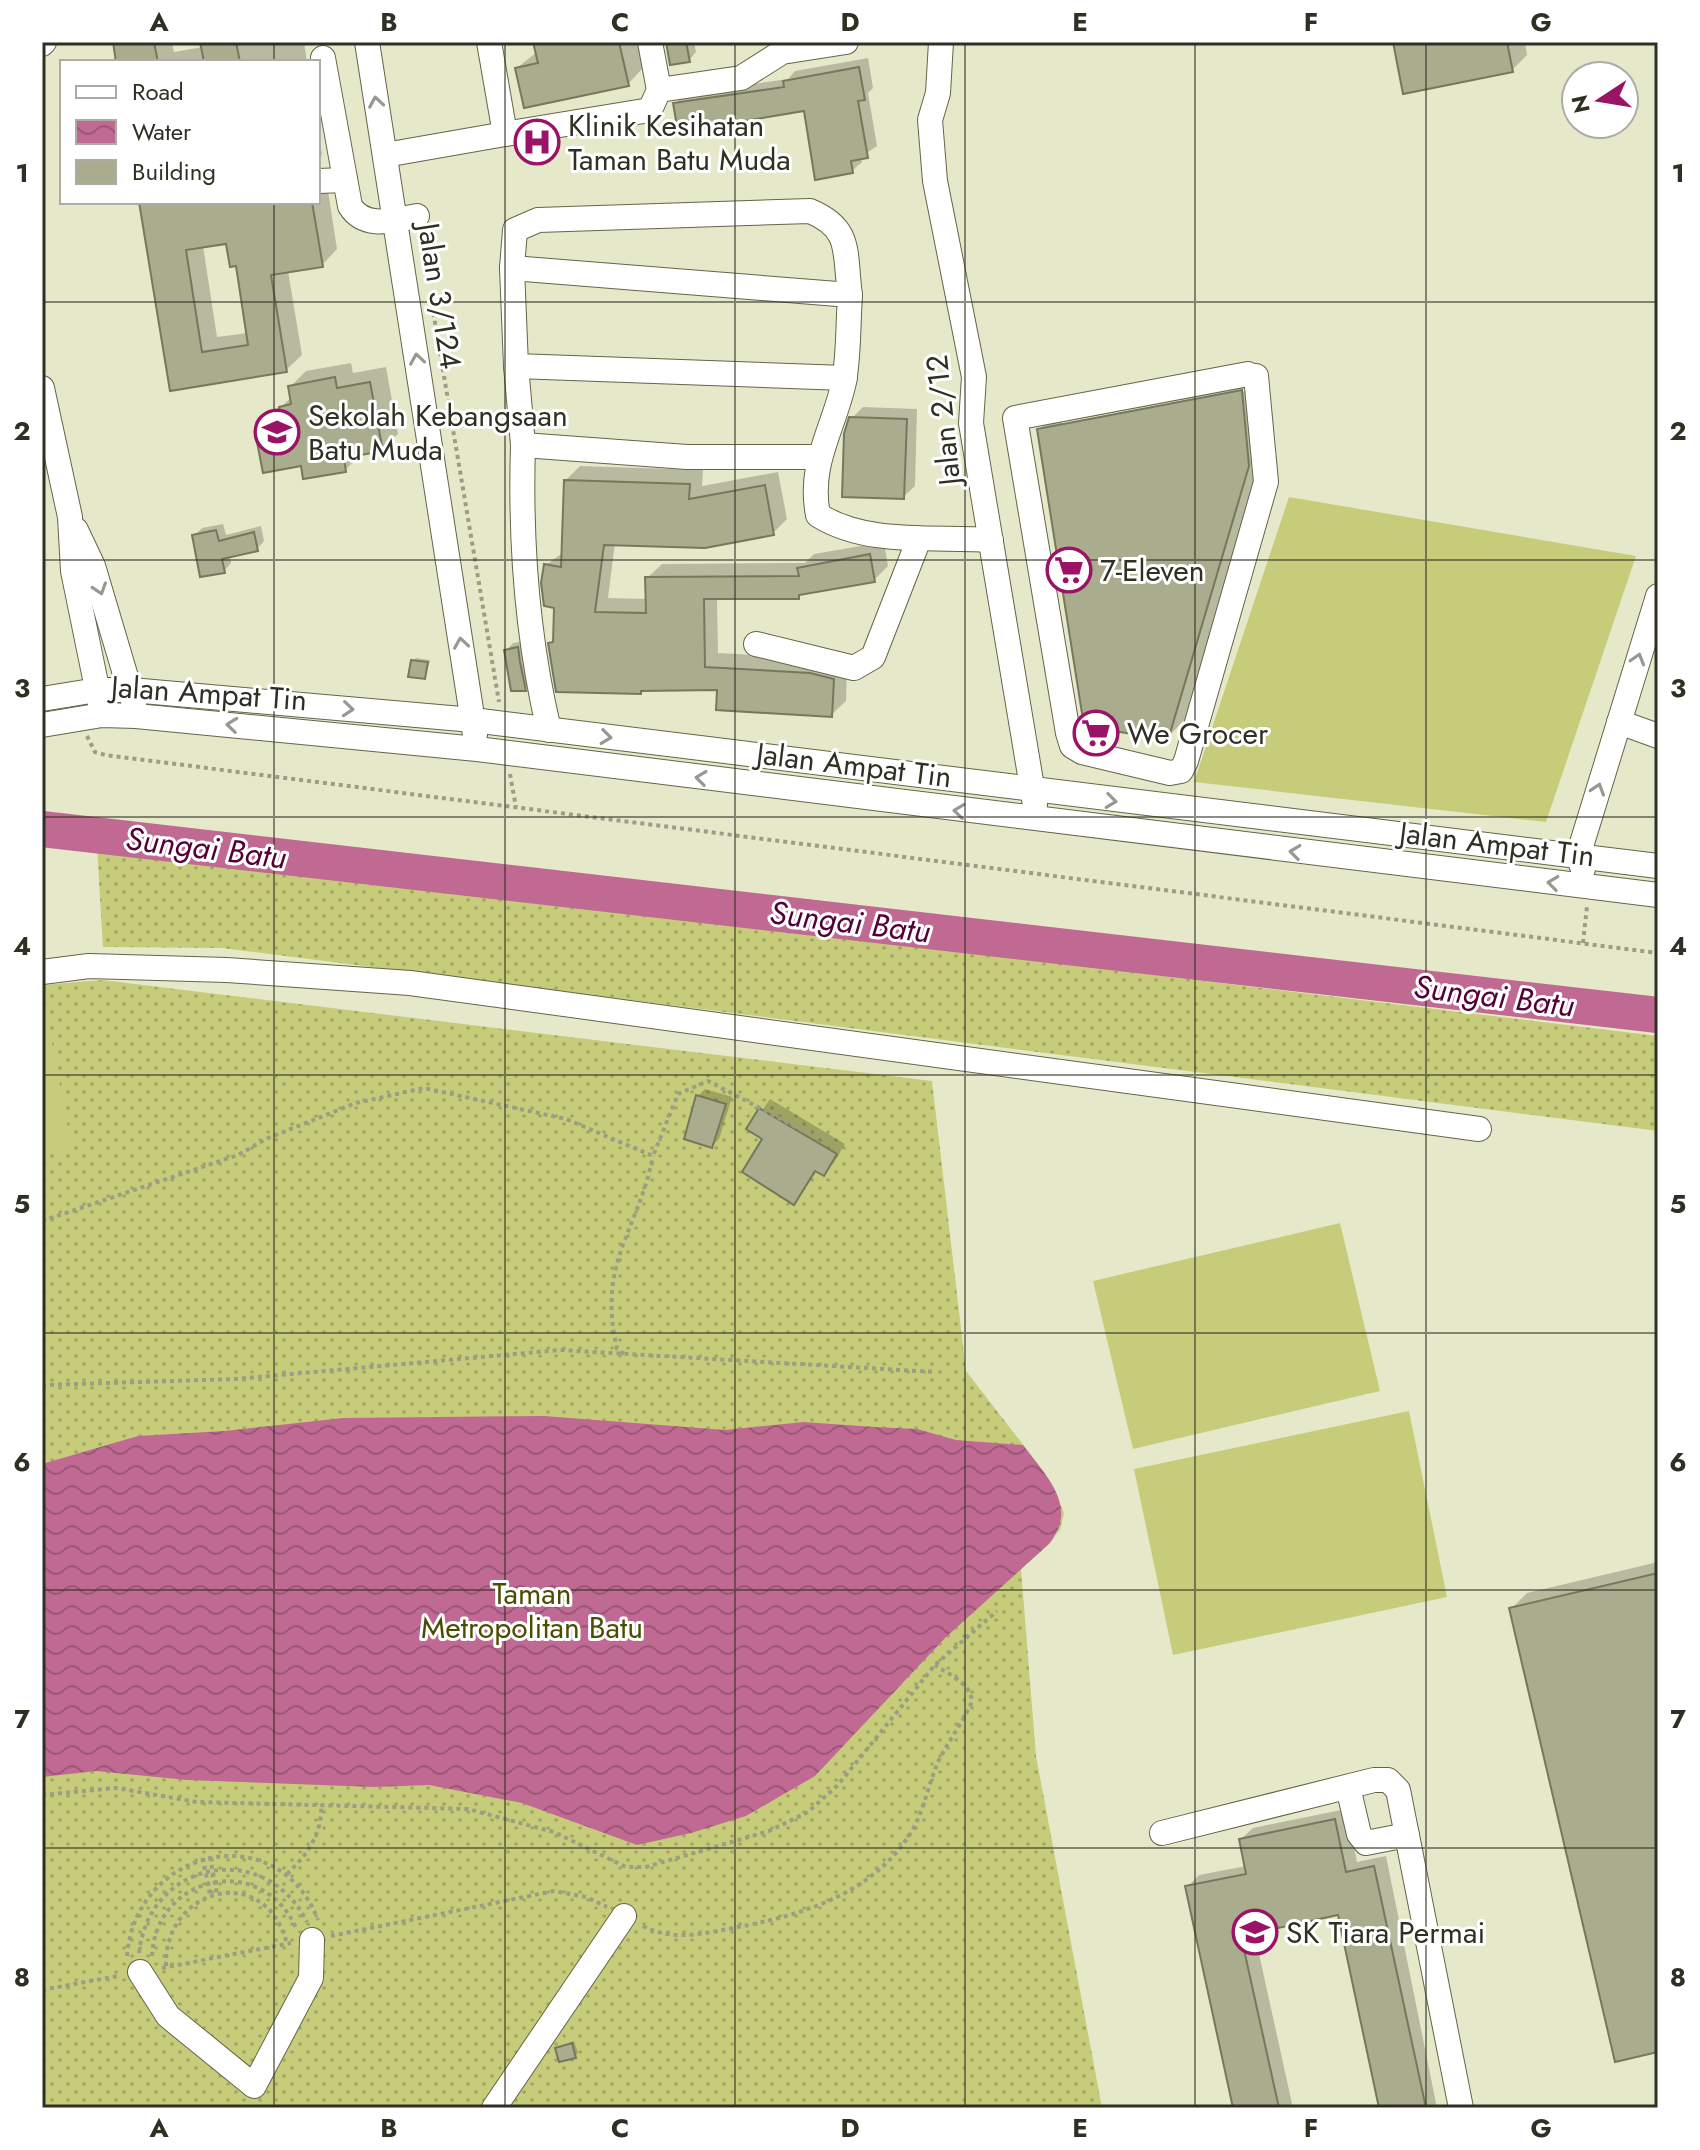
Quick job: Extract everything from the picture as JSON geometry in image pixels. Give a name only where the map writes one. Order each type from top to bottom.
[{"type":"street","name":"Jalan 3/124","points":[[367,42],[385,155],[407,218],[477,749]]},
{"type":"street","points":[[489,42],[505,134]]},
{"type":"street","points":[[385,155],[650,110],[659,90],[650,42]]},
{"type":"street","points":[[659,90],[741,78],[782,52],[846,42]]},
{"type":"street","name":"Jalan 2/12","points":[[941,42],[938,93],[930,120],[935,181],[974,377],[971,423],[1036,820]]},
{"type":"street","points":[[323,58],[345,180],[355,214],[376,222],[407,218]]},
{"type":"street","points":[[320,181],[345,180]]},
{"type":"street","points":[[549,730],[525,579],[521,512],[523,445],[512,268],[515,230],[538,220],[810,211],[831,220],[841,231],[850,295],[845,378],[819,457],[813,490],[818,515],[837,527],[919,539],[991,540]]},
{"type":"street","points":[[512,268],[850,295]]},
{"type":"street","points":[[516,366],[845,378]]},
{"type":"street","points":[[971,423],[1252,376],[1266,482],[1181,771],[1170,773],[1082,752],[1072,746],[1015,418]]},
{"type":"street","points":[[42,388],[70,517],[73,571],[97,690],[93,716]]},
{"type":"street","points":[[523,445],[687,457],[819,457]]},
{"type":"street","points":[[70,517],[93,566],[136,716]]},
{"type":"street","points":[[756,644],[854,668],[866,662],[873,657],[919,539]]},
{"type":"street","points":[[1657,603],[1578,856],[1583,869],[1595,876],[1658,893]]},
{"type":"street","name":"Jalan Ampat Tin","points":[[42,699],[97,690],[131,690],[473,720],[1658,866]]},
{"type":"street","name":"Jalan Ampat Tin","points":[[42,725],[93,716],[136,716],[477,749],[1036,820],[1658,893]]},
{"type":"street","points":[[1619,722],[1658,736]]},
{"type":"street","points":[[42,972],[89,966],[212,969],[410,983],[1479,1129]]},
{"type":"street","points":[[1162,1833],[1388,1780],[1398,1790],[1461,2108]]},
{"type":"street","points":[[1348,1787],[1359,1834],[1366,1843],[1407,1835]]},
{"type":"street","points":[[494,2108],[624,1916]]},
{"type":"street","points":[[140,1972],[168,2016],[254,2086],[311,1978],[317,1939]]},
{"type":"path","points":[[430,293],[500,709]]},
{"type":"path","points":[[93,716],[89,744],[95,752],[105,755],[1658,953]]},
{"type":"path","points":[[1583,943],[1587,908]]},
{"type":"path","points":[[625,1354],[617,1349],[609,1316],[613,1265],[678,1094],[708,1081],[802,1130],[833,1140]]},
{"type":"path","points":[[42,1221],[238,1155],[268,1138],[356,1103],[424,1088],[566,1119],[653,1156]]},
{"type":"path","points":[[42,1385],[235,1379],[560,1350],[935,1372]]},
{"type":"path","points":[[42,1795],[116,1788],[197,1802],[468,1809],[554,1832],[626,1867],[646,1867],[769,1831],[808,1812],[838,1785],[935,1665],[997,1611]]},
{"type":"path","points":[[317,1939],[554,1891],[586,1897],[656,1933],[680,1936],[770,1922],[841,1896],[879,1869],[911,1832],[939,1761],[972,1702],[971,1692],[964,1685],[935,1665]]},
{"type":"path","points":[[287,1874],[314,1841],[321,1820],[321,1804]]},
{"type":"path","points":[[210,1857],[214,1894]]},
{"type":"path","points":[[140,1972],[131,1933],[144,1903],[167,1878],[202,1858],[257,1860],[287,1874],[308,1899],[317,1939]]},
{"type":"path","points":[[202,1858],[214,1894]]},
{"type":"path","points":[[140,1972],[139,1950],[152,1913],[176,1886],[206,1872],[244,1871],[277,1883],[295,1901],[317,1939]]},
{"type":"path","points":[[42,1990],[140,1972],[287,1944],[300,1942],[288,1911],[273,1894],[247,1883],[208,1883],[186,1893],[161,1921],[152,1952],[140,1972]]},
{"type":"path","points":[[166,1967],[168,1940],[179,1920],[214,1894],[240,1894],[259,1900],[280,1921],[287,1944]]},
{"type":"green space","points":[[1289,497],[1636,556],[1546,822],[1194,782]]},
{"type":"green space","points":[[97,847],[1658,1036],[1658,1131],[222,948],[103,947]]},
{"type":"green space","name":"Taman Metropolitan Batu","points":[[102,980],[932,1081],[966,1371],[1038,1464],[1054,1489],[1064,1513],[1060,1530],[1021,1569],[1036,1756],[1102,2108],[42,2108],[42,985]]},
{"type":"green space","points":[[42,991],[72,1149],[42,1155]]},
{"type":"green space","points":[[1340,1223],[1380,1391],[1133,1449],[1093,1281]]},
{"type":"green space","points":[[1409,1411],[1447,1597],[1173,1655],[1134,1469]]},
{"type":"water","points":[[544,1416],[725,1430],[803,1422],[917,1429],[956,1440],[1023,1445],[1050,1481],[1060,1505],[1061,1517],[1049,1544],[945,1638],[815,1776],[746,1816],[691,1833],[637,1845],[522,1803],[429,1785],[374,1787],[187,1780],[96,1771],[42,1777],[42,1464],[138,1436],[225,1431],[343,1418]]},
{"type":"building","points":[[113,42],[154,42],[158,60],[116,60]]},
{"type":"building","points":[[200,42],[236,42],[240,60],[204,60]]},
{"type":"building","points":[[533,42],[619,42],[629,86],[524,108],[515,68],[538,63]]},
{"type":"building","points":[[666,42],[686,42],[690,62],[670,65]]},
{"type":"building","points":[[1393,42],[1507,42],[1513,72],[1403,94]]},
{"type":"building","points":[[859,67],[865,100],[858,101],[868,158],[851,161],[853,173],[815,180],[804,111],[678,132],[673,103],[784,87],[783,81]]},
{"type":"building","points":[[139,204],[312,204],[323,267],[271,275],[287,372],[170,391]],"holes":[[[226,244],[230,267],[236,266],[248,345],[202,352],[186,250]]]},
{"type":"building","points":[[335,377],[337,388],[370,382],[383,451],[344,458],[346,472],[303,479],[301,466],[263,473],[256,437],[284,433],[279,407],[291,404],[288,386]]},
{"type":"building","points":[[1242,390],[1249,466],[1168,740],[1084,726],[1037,429]]},
{"type":"building","points":[[849,417],[907,419],[904,499],[842,497],[844,434]]},
{"type":"building","points":[[564,480],[690,484],[689,499],[765,485],[774,535],[705,548],[604,545],[595,612],[646,613],[645,577],[799,576],[797,568],[870,554],[875,582],[799,595],[799,599],[704,599],[705,667],[810,673],[834,679],[832,717],[716,710],[717,690],[641,691],[641,694],[556,692],[548,643],[553,642],[554,608],[544,606],[541,583],[544,564],[561,567]]},
{"type":"building","points":[[216,530],[219,541],[254,532],[258,551],[222,559],[225,573],[200,577],[192,535]]},
{"type":"building","points":[[518,647],[526,691],[511,691],[504,650]]},
{"type":"building","points":[[411,660],[428,662],[425,679],[408,677]]},
{"type":"building","points":[[696,1095],[726,1104],[712,1148],[684,1139]]},
{"type":"building","points":[[759,1108],[837,1154],[824,1176],[815,1171],[794,1205],[742,1172],[762,1139],[746,1129]]},
{"type":"building","points":[[1658,1573],[1658,2052],[1615,2062],[1509,1608]]},
{"type":"building","points":[[1335,1819],[1346,1872],[1374,1866],[1426,2108],[1379,2108],[1338,1915],[1241,1936],[1279,2108],[1233,2108],[1185,1886],[1246,1874],[1239,1839]]},
{"type":"building","points":[[572,2043],[576,2058],[559,2062],[555,2048]]},
{"type":"waterway","name":"Sungai Batu","points":[[42,829],[1658,1015]]},
{"type":"place","name":"Klinik Kesihatan Taman Batu Muda","points":[[537,142]]},
{"type":"place","name":"Sekolah Kebangsaan Batu Muda","points":[[277,432]]},
{"type":"place","name":"7-Eleven","points":[[1069,570]]},
{"type":"place","name":"We Grocer","points":[[1096,733]]},
{"type":"place","name":"SK Tiara Permai","points":[[1255,1932]]}]
